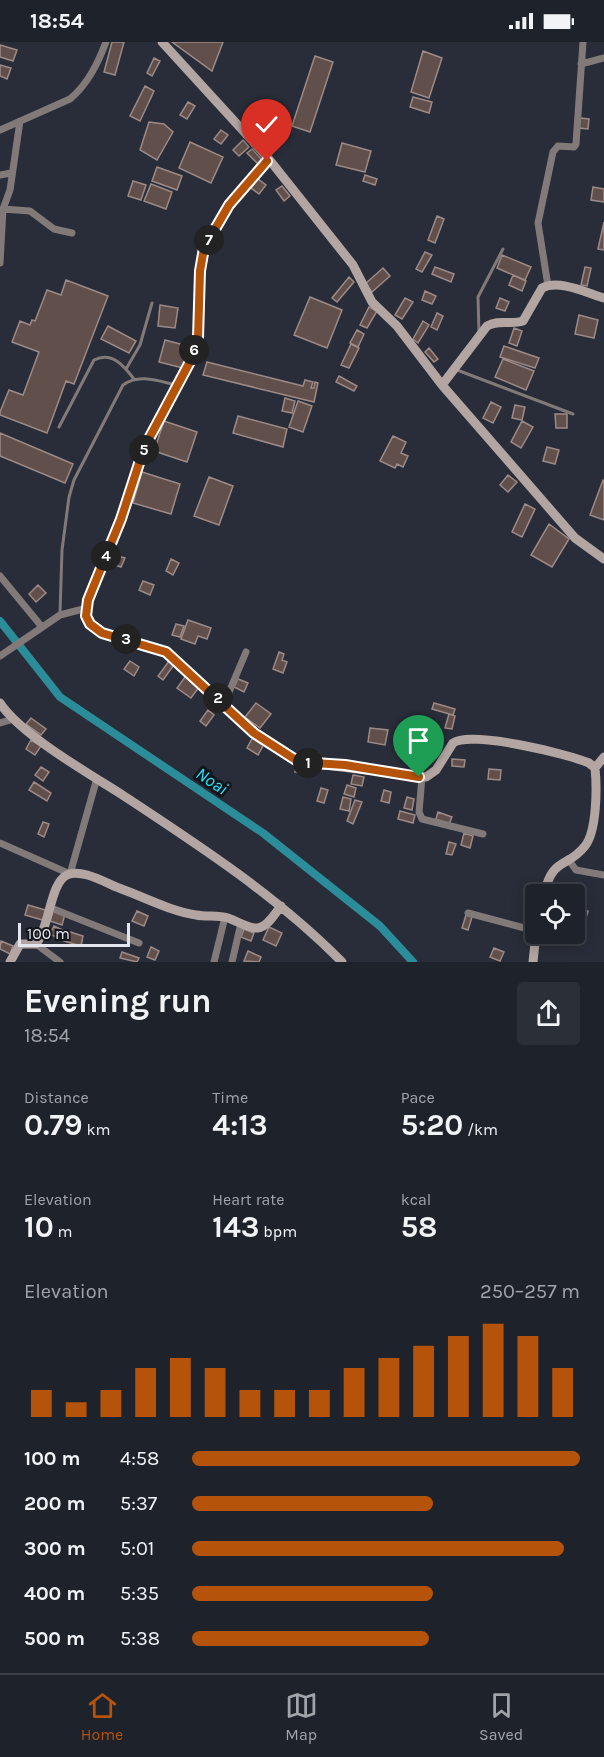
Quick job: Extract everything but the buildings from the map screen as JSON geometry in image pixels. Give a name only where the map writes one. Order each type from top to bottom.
[{"type":"street","points":[[0,130],[70,99],[88,78],[106,42]]},
{"type":"street","points":[[162,42],[268,158],[353,265],[372,302],[397,326],[442,385],[575,538],[604,560]]},
{"type":"street","points":[[548,286],[538,223],[553,153],[558,146],[570,147],[576,144],[583,42]]},
{"type":"street","points":[[581,64],[604,58]]},
{"type":"street","points":[[0,263],[3,209],[10,190],[20,121]]},
{"type":"street","points":[[268,158],[229,205],[204,248],[200,271],[198,338],[192,358],[144,448],[87,608],[86,616],[90,624],[102,633],[166,652],[254,733],[299,762],[345,765],[422,777],[436,770],[453,743],[467,739],[499,742],[575,758],[595,768]]},
{"type":"street","points":[[0,175],[11,173]]},
{"type":"street","points":[[3,209],[30,211],[54,229],[72,233]]},
{"type":"street","points":[[442,385],[479,335],[493,322],[515,324],[523,321],[538,293],[548,286],[567,287],[604,298]]},
{"type":"street","points":[[0,576],[42,627]]},
{"type":"street","points":[[0,656],[60,615],[87,608]]},
{"type":"street","points":[[224,704],[246,652]]},
{"type":"street","points":[[0,703],[14,719],[179,832],[281,906],[311,931],[342,962]]},
{"type":"street","points":[[0,723],[14,719]]},
{"type":"street","points":[[548,884],[553,870],[586,845],[592,831],[595,768],[604,756]]},
{"type":"street","points":[[422,777],[419,812],[422,819],[483,834]]},
{"type":"street","points":[[70,874],[97,778]]},
{"type":"street","points":[[0,843],[70,874],[96,879],[178,911],[198,916],[225,917],[261,928],[281,906]]},
{"type":"street","points":[[568,859],[576,870],[604,875]]},
{"type":"street","points":[[36,944],[48,922],[55,889],[64,876],[70,874]]},
{"type":"street","points":[[51,908],[139,943]]},
{"type":"street","points":[[468,913],[525,929]]},
{"type":"street","points":[[214,962],[225,917]]},
{"type":"street","points":[[232,962],[241,923]]},
{"type":"street","points":[[10,962],[20,944],[36,944],[60,962]]},
{"type":"street","points":[[533,962],[535,944]]},
{"type":"lane","points":[[479,335],[476,313],[478,297],[503,249]]},
{"type":"lane","points":[[126,369],[140,345],[152,303]]},
{"type":"lane","points":[[59,427],[94,360],[106,357],[126,369],[134,379]]},
{"type":"lane","points":[[455,369],[573,414]]},
{"type":"lane","points":[[60,615],[62,550],[71,489],[119,391],[127,382],[134,379],[154,380],[176,385]]},
{"type":"waterway","name":"Noai","points":[[0,621],[60,697],[263,833],[380,926],[413,962]]},
{"type":"route","points":[[267,161],[229,205],[204,248],[200,271],[198,338],[192,358],[144,448],[121,519],[88,600],[86,616],[90,624],[102,633],[166,652],[190,671],[254,733],[299,762],[345,765],[419,777]]}]
